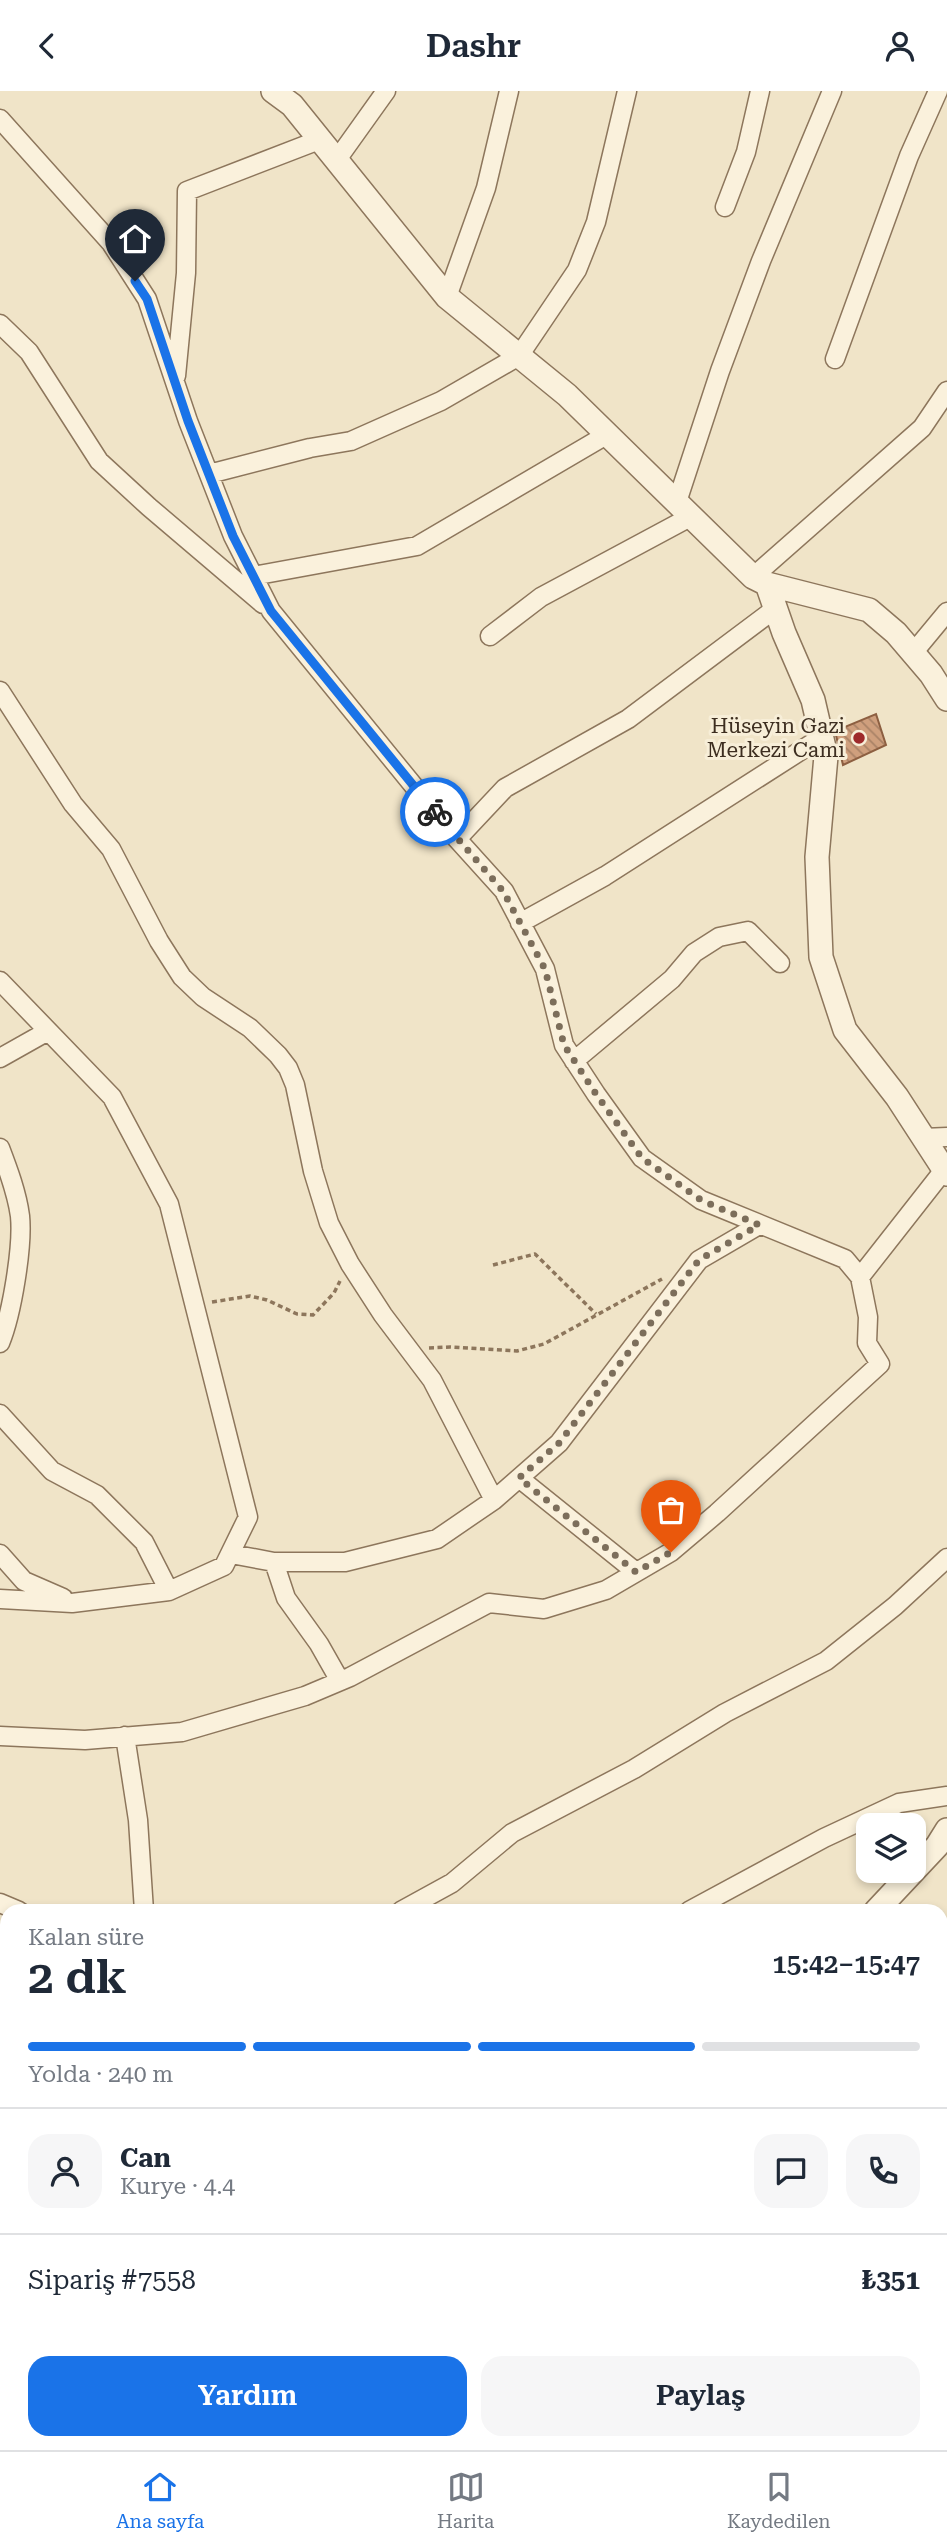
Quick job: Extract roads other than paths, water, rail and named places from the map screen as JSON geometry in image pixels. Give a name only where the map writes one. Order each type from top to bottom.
[{"type":"street","points":[[273,91],[292,105],[447,297],[568,395],[760,581],[776,608],[813,700],[826,756],[817,857],[821,957],[845,1030],[897,1097],[946,1172],[860,1277]]},
{"type":"street","points":[[336,161],[386,91]]},
{"type":"street","points":[[447,297],[486,188],[509,91]]},
{"type":"street","points":[[209,474],[310,448],[351,441],[440,401],[519,356],[577,270],[596,222],[627,91]]},
{"type":"street","points":[[725,207],[746,152],[760,91]]},
{"type":"street","points":[[490,636],[541,597],[684,509],[692,461],[720,371],[761,261],[832,91]]},
{"type":"street","points":[[835,359],[909,156],[937,91]]},
{"type":"street","points":[[0,119],[111,243],[147,299],[175,383],[233,536],[271,611]]},
{"type":"street","points":[[175,383],[186,272],[187,191],[320,140]]},
{"type":"street","points":[[0,324],[29,352],[99,461],[271,611],[457,839],[503,891],[545,969],[564,1045],[642,1158],[701,1200],[845,1259],[860,1277],[868,1317],[867,1343],[880,1364],[671,1552],[606,1590],[544,1609],[489,1602],[340,1681],[305,1696],[182,1732],[85,1740],[0,1736]]},
{"type":"street","points":[[760,581],[922,428],[947,391]]},
{"type":"street","points":[[253,576],[417,547],[608,434]]},
{"type":"street","points":[[760,581],[869,610],[896,633],[947,699]]},
{"type":"street","points":[[457,839],[505,788],[628,719],[776,608]]},
{"type":"street","points":[[913,653],[947,612]]},
{"type":"street","points":[[0,691],[73,804],[111,849],[159,941],[182,977],[203,997],[250,1028],[288,1068],[295,1085],[321,1201],[350,1263],[383,1315],[411,1350],[452,1415],[494,1500]]},
{"type":"street","points":[[520,923],[605,876],[821,737]]},
{"type":"street","points":[[574,1061],[672,979],[694,953],[719,937],[748,931],[780,964]]},
{"type":"street","points":[[0,981],[112,1097],[169,1204],[247,1517],[224,1566],[169,1591],[72,1603],[0,1599]]},
{"type":"street","points":[[0,1058],[48,1031]]},
{"type":"street","points":[[923,1138],[947,1137]]},
{"type":"street","points":[[0,1148],[8,1167],[20,1216],[16,1277],[0,1343]]},
{"type":"street","points":[[231,1554],[274,1562],[345,1562],[437,1539],[494,1500],[559,1443],[699,1260],[759,1225]]},
{"type":"street","points":[[0,1414],[52,1471],[97,1495],[144,1542],[169,1591]]},
{"type":"street","points":[[519,1478],[636,1572]]},
{"type":"street","points":[[0,1554],[24,1581],[72,1603]]},
{"type":"street","points":[[414,1904],[452,1883],[512,1833],[634,1769],[725,1713],[826,1661],[895,1606],[947,1558]]},
{"type":"street","points":[[274,1562],[286,1598],[319,1644],[340,1681]]},
{"type":"street","points":[[125,1737],[138,1820],[144,1904]]},
{"type":"street","points":[[702,1904],[824,1838],[900,1803],[947,1796]]},
{"type":"street","points":[[883,1904],[944,1843]]},
{"type":"place","name":"Hüseyin Gazi Merkezi Cami","points":[[859,738]]}]
